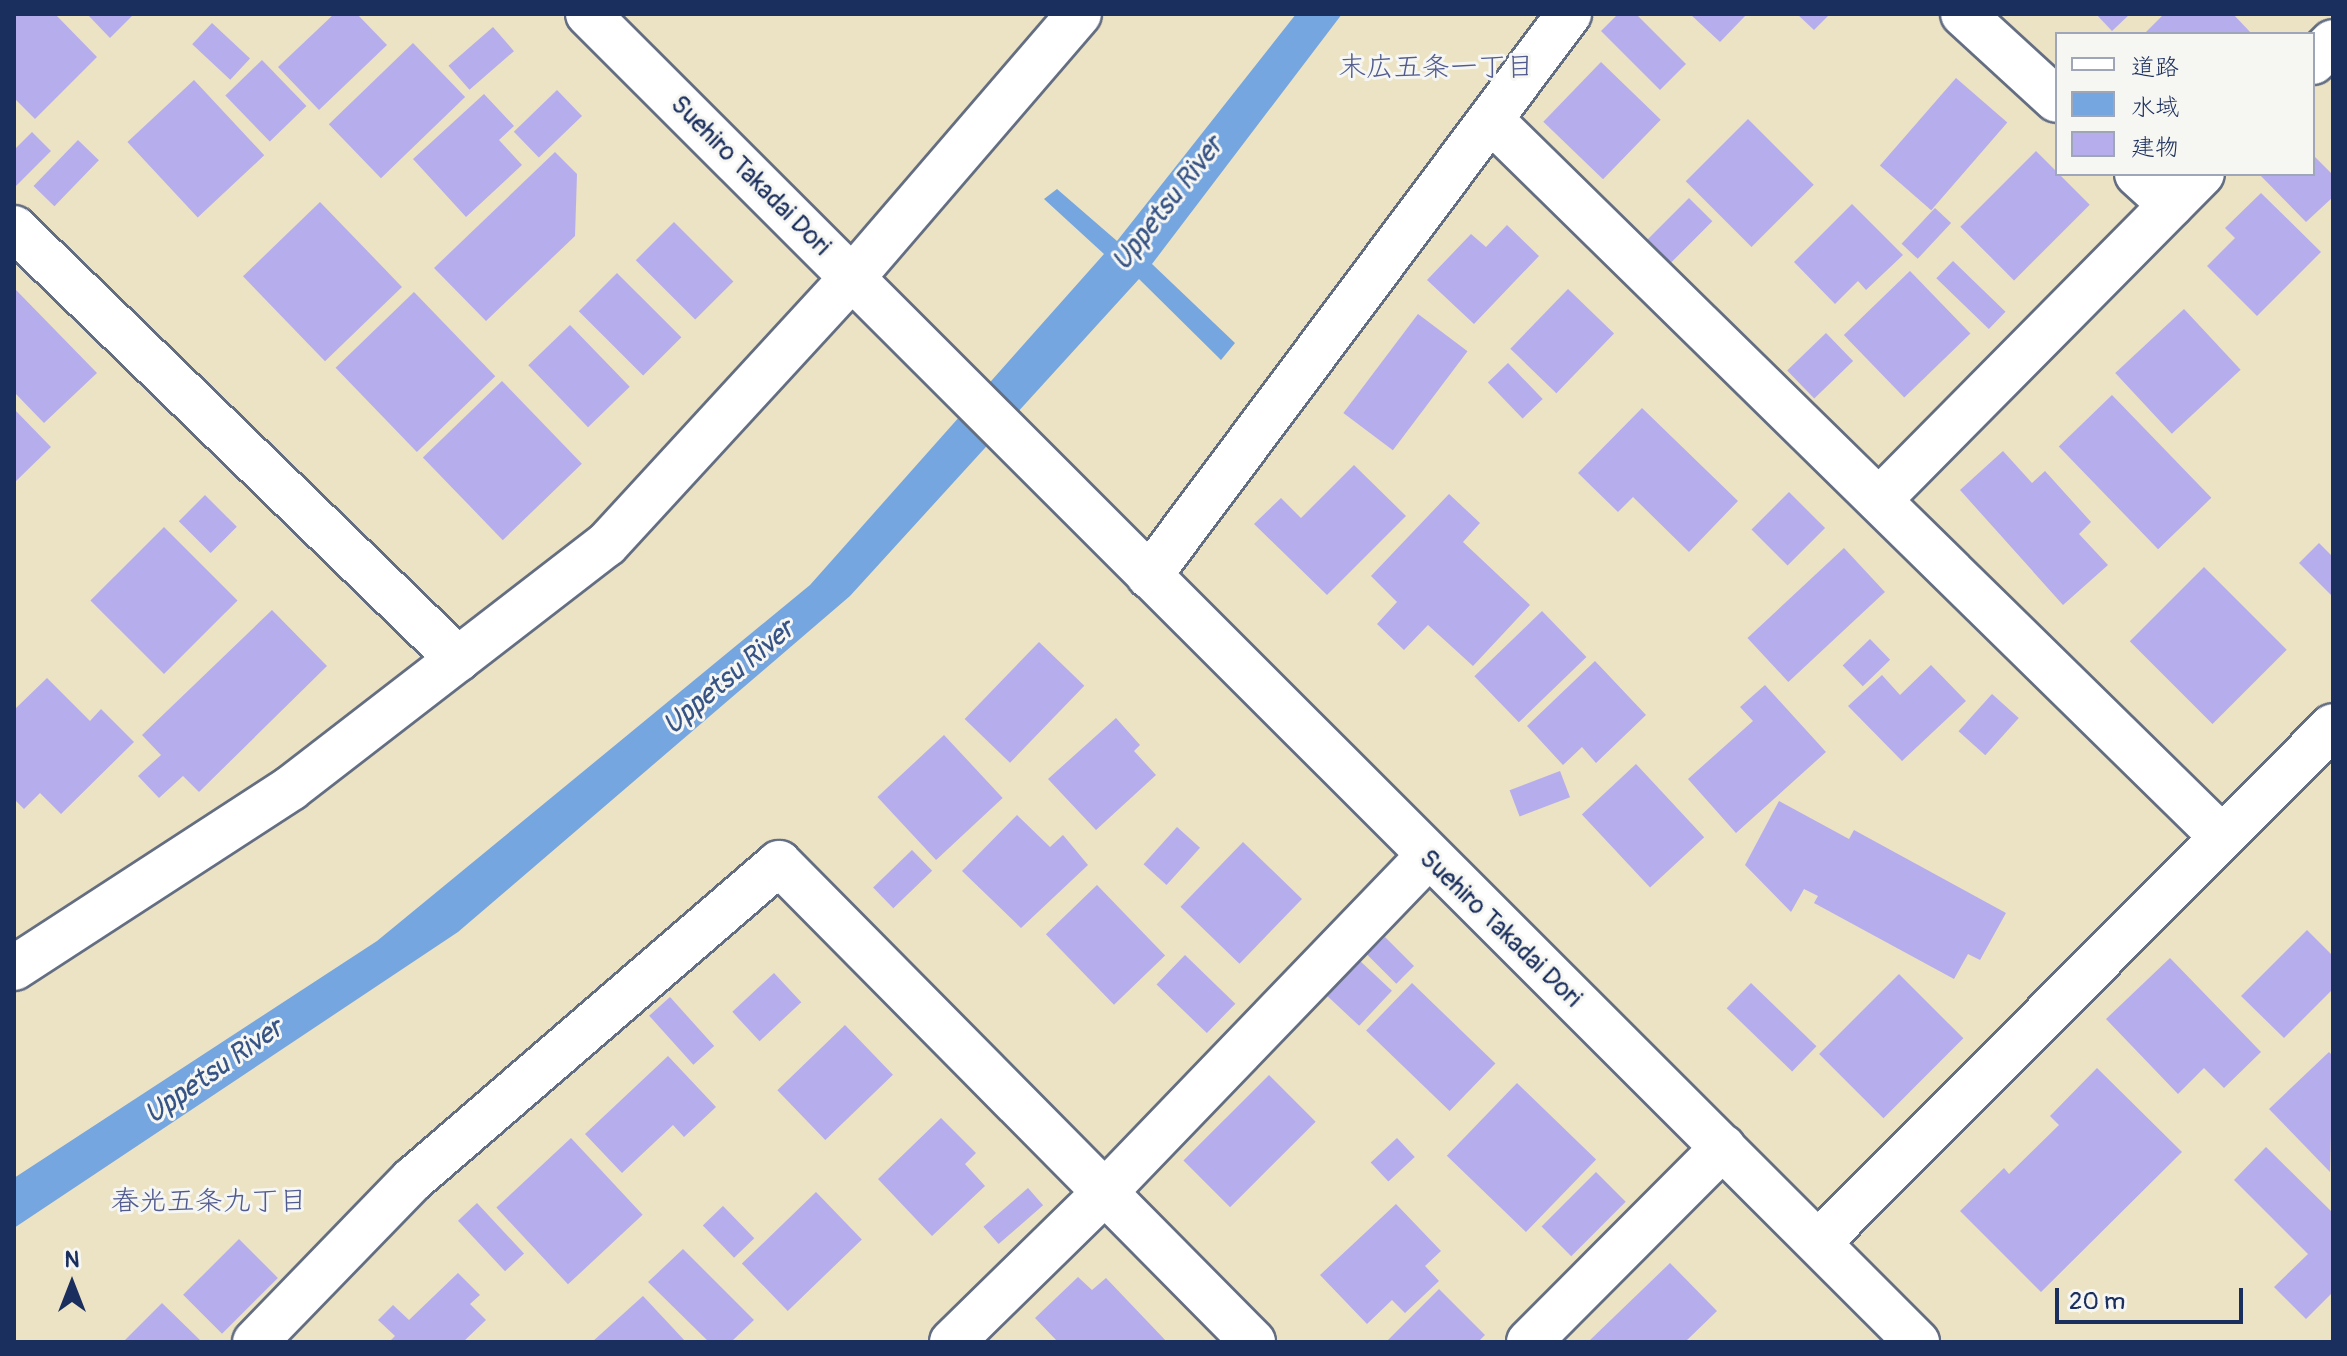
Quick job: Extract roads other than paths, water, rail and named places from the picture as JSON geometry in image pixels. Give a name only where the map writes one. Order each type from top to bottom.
[{"type":"street","name":"Suehiro Takadai Dori","points":[[588,14],[1427,857],[1917,1342]]},
{"type":"street","points":[[14,968],[291,788],[607,544],[852,278],[1079,14]]},
{"type":"street","points":[[1149,576],[1569,14]]},
{"type":"street","points":[[1963,14],[2055,98]]},
{"type":"street","points":[[2315,60],[2333,42]]},
{"type":"street","points":[[1491,120],[2221,836]]},
{"type":"street","points":[[2139,176],[2171,205]]},
{"type":"street","points":[[1879,500],[2200,176]]},
{"type":"street","points":[[14,228],[458,659]]},
{"type":"street","points":[[1819,1242],[2333,726]]},
{"type":"street","points":[[952,1342],[1103,1194],[1427,857]]},
{"type":"street","points":[[255,1342],[412,1180],[779,863],[1103,1194],[1253,1342]]},
{"type":"street","points":[[1529,1342],[1723,1147]]},
{"type":"water","name":"Uppetsu River","points":[[1296,14],[1342,14],[1152,264],[1235,343],[1221,360],[1139,279],[850,596],[458,932],[14,1228],[14,1178],[377,941],[810,585],[1104,254],[1044,199],[1057,189],[1117,241]]},
{"type":"district","name":"末広五条一丁目","points":[[1436,68]]},
{"type":"district","name":"春光五条九丁目","points":[[209,1202]]}]
